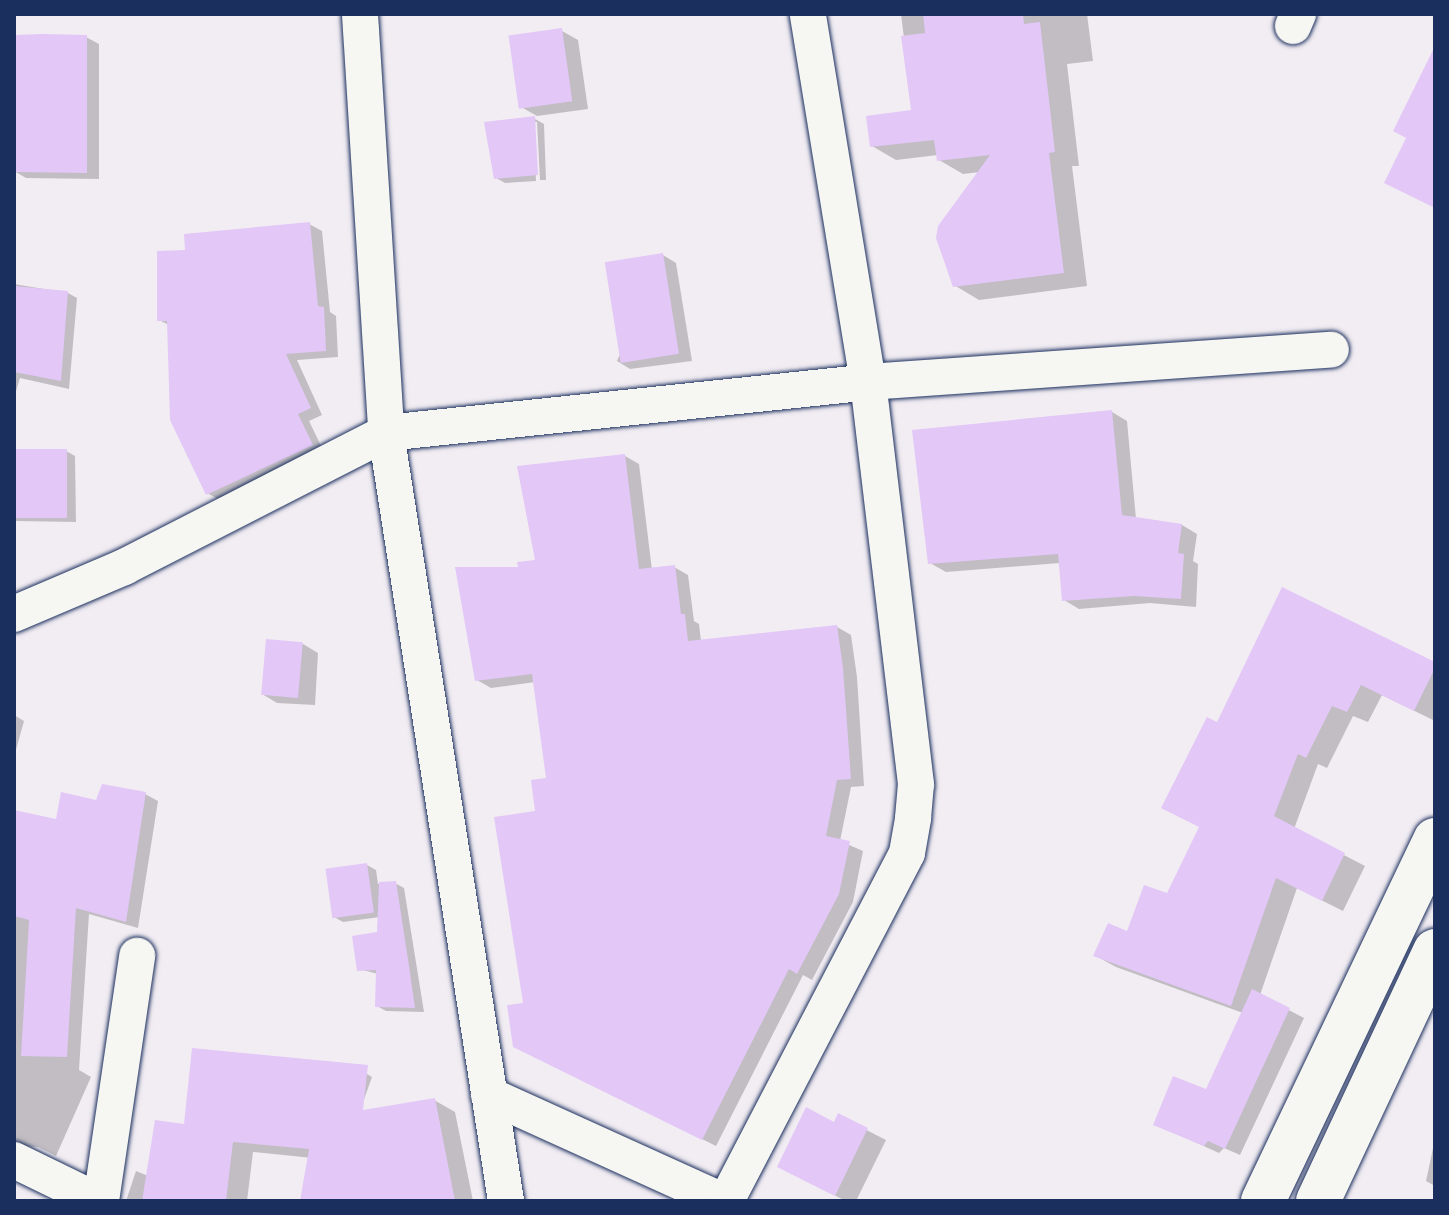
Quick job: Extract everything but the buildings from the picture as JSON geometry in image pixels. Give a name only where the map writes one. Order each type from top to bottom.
[{"type":"main road","points":[[1263,1201],[1435,840]]},
{"type":"main road","points":[[1318,1201],[1435,951]]},
{"type":"street","points":[[360,14],[386,433],[506,1201]]},
{"type":"street","points":[[489,1095],[724,1201],[907,853],[916,784],[868,382],[808,14]]},
{"type":"street","points":[[14,614],[124,567],[386,433],[868,382],[1331,350]]},
{"type":"street","points":[[14,1160],[100,1201],[137,956]]}]
